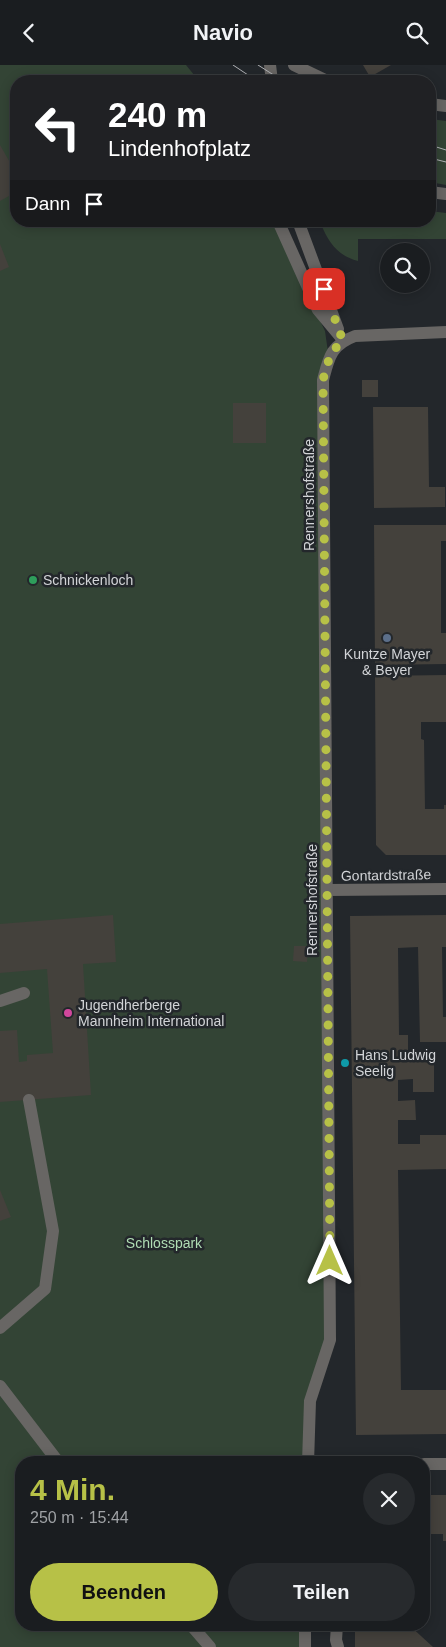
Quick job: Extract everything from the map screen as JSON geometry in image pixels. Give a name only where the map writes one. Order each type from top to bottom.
[{"type":"street","points":[[294,65],[315,75]]},
{"type":"street","points":[[281,227],[318,310],[343,341]]},
{"type":"street","points":[[300,227],[343,341]]},
{"type":"street","points":[[343,341],[355,336],[369,334],[446,332]]},
{"type":"street","name":"Rennershofstraße","points":[[308,1456],[310,1401],[330,1340],[323,380],[334,347],[343,341]]},
{"type":"street","name":"Gontardstraße","points":[[327,891],[446,889]]},
{"type":"street","points":[[0,1001],[24,993]]},
{"type":"street","points":[[0,1328],[45,1289],[53,1231],[29,1100]]},
{"type":"street","points":[[0,1386],[54,1456]]},
{"type":"street","points":[[430,1464],[446,1464]]},
{"type":"street","points":[[196,1631],[210,1647]]},
{"type":"street","points":[[305,1647],[306,1631]]},
{"type":"street","points":[[336,1631],[338,1647]]},
{"type":"green space","name":"Schlosspark","points":[[0,65],[186,65],[194,75],[10,75],[10,227],[275,227],[325,331],[329,359],[330,1340],[310,1401],[308,1456],[15,1456],[15,1631],[305,1631],[305,1647],[0,1647]]},
{"type":"green space","points":[[436,120],[446,121],[446,185],[436,183]]},
{"type":"green space","points":[[436,212],[446,213],[446,239],[358,239],[358,261],[339,252],[327,237],[322,227],[436,227]]},
{"type":"building","points":[[363,65],[391,65],[374,75],[369,75]]},
{"type":"building","points":[[0,145],[10,162],[10,195],[0,201]]},
{"type":"building","points":[[0,244],[9,267],[0,271]]},
{"type":"building","points":[[362,380],[378,380],[378,397],[362,397]]},
{"type":"building","points":[[233,403],[266,403],[266,443],[233,443]]},
{"type":"building","points":[[373,407],[428,407],[429,487],[445,487],[445,507],[374,508]]},
{"type":"building","points":[[374,525],[446,525],[446,541],[441,541],[441,633],[446,633],[446,664],[375,665]]},
{"type":"building","points":[[446,675],[446,722],[421,722],[421,739],[424,740],[425,809],[444,809],[444,805],[446,805],[446,855],[386,855],[376,845],[375,676]]},
{"type":"building","name":"Jugendherberge Mannheim International","points":[[113,915],[116,962],[83,964],[91,1095],[0,1102],[0,1031],[17,1030],[19,1062],[27,1061],[27,1055],[53,1053],[47,969],[0,973],[0,924]]},
{"type":"building","points":[[446,915],[446,947],[442,947],[443,1017],[446,1017],[446,1042],[420,1042],[418,947],[398,948],[399,1035],[408,1035],[408,1057],[434,1056],[434,1092],[413,1092],[413,1079],[398,1080],[398,1101],[415,1100],[416,1120],[398,1120],[398,1144],[420,1144],[420,1135],[446,1135],[446,1169],[398,1170],[401,1390],[446,1390],[446,1434],[356,1435],[350,916]]},
{"type":"building","points":[[294,946],[308,946],[307,962],[293,961]]},
{"type":"building","points":[[0,1190],[11,1217],[0,1221]]},
{"type":"building","points":[[430,1495],[446,1495],[446,1541],[443,1541],[443,1534],[430,1534]]},
{"type":"building","points":[[355,1631],[416,1631],[433,1647],[355,1647]]},
{"type":"tram line","points":[[233,65],[248,75]]},
{"type":"tram line","points":[[258,65],[274,75]]},
{"type":"tram line","points":[[436,147],[446,150]]},
{"type":"tram line","points":[[436,160],[446,162]]},
{"type":"place","name":"Schnickenloch","points":[[33,580]]},
{"type":"place","name":"Kuntze Mayer & Beyer","points":[[387,638]]},
{"type":"place","name":"Jugendherberge Mannheim International","points":[[68,1013]]},
{"type":"place","name":"Hans Ludwig Seelig","points":[[345,1063]]},
{"type":"route","points":[[324,289],[343,341],[334,347],[323,380],[330,1261]]}]
